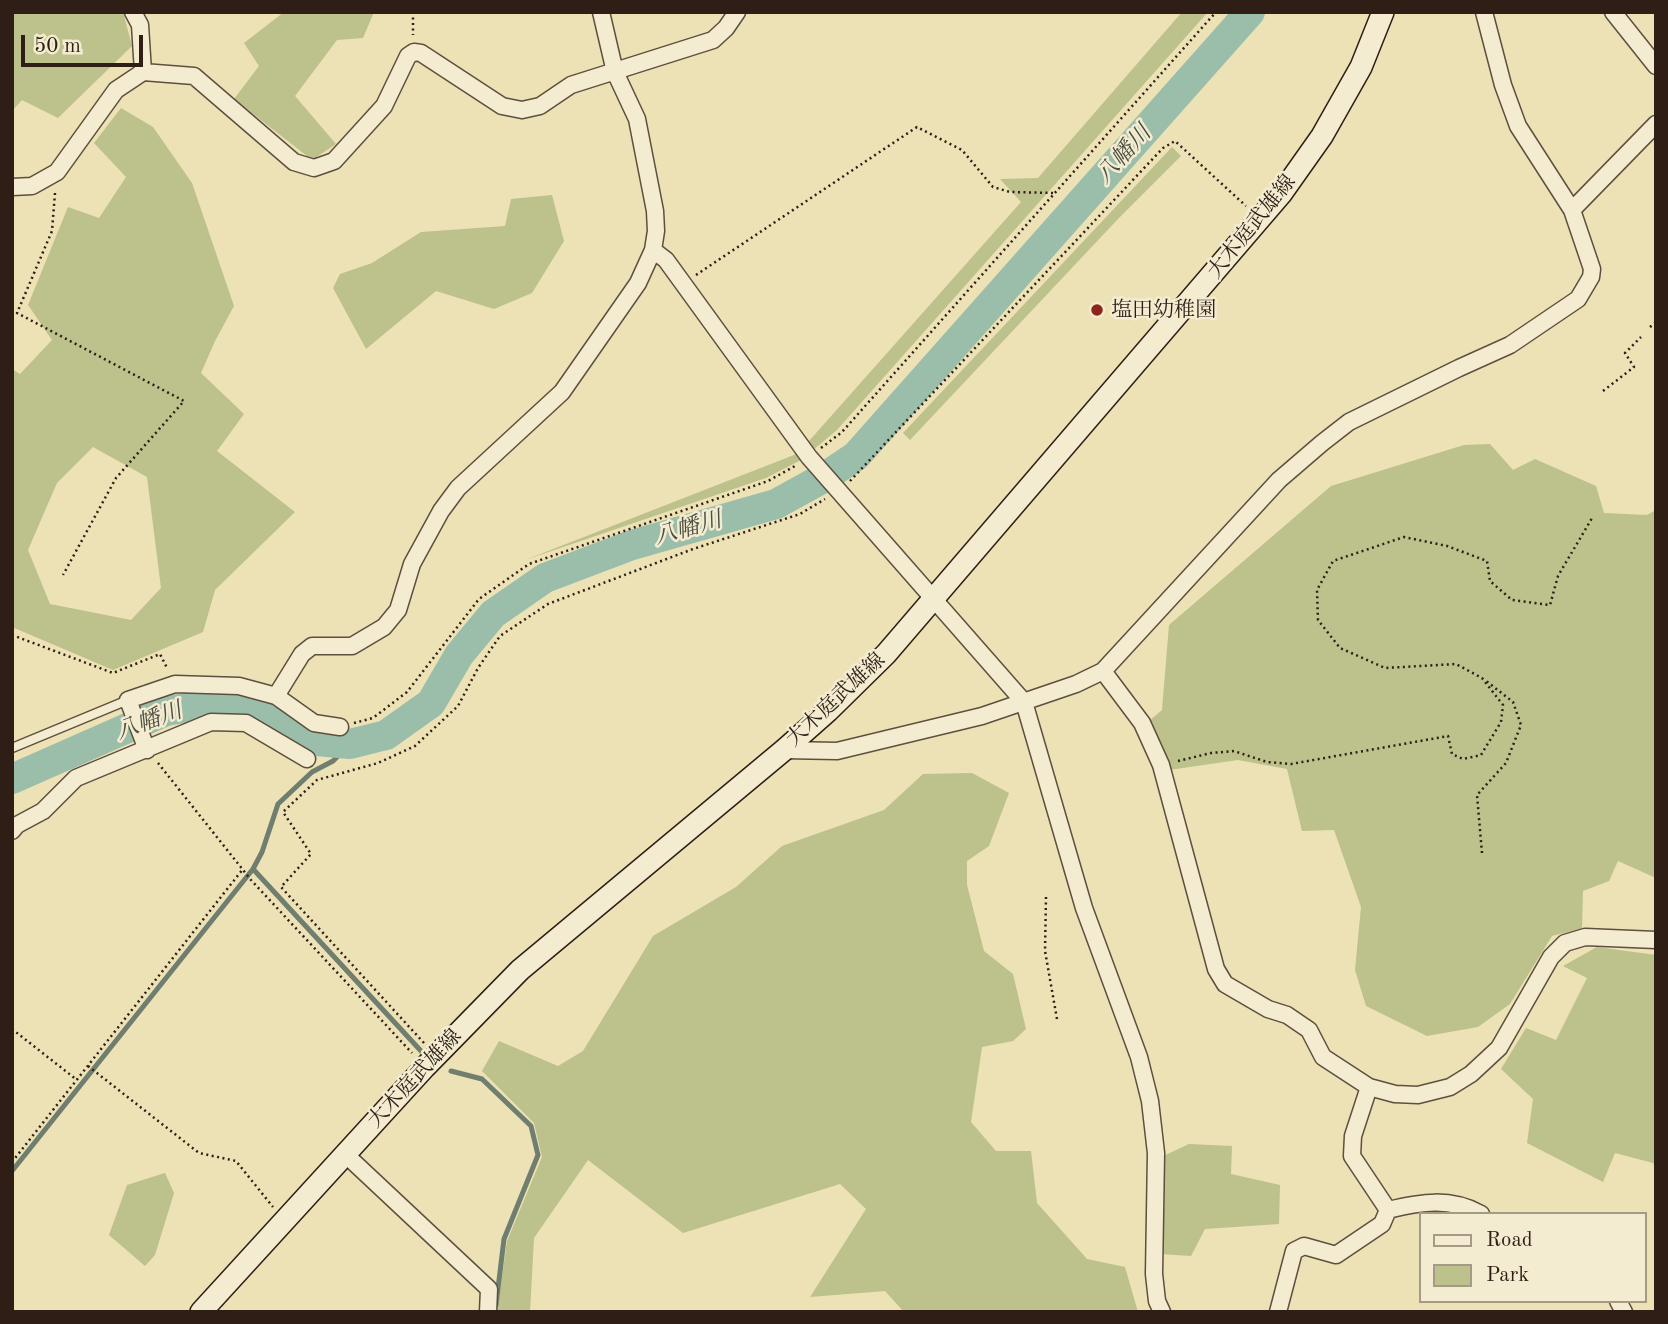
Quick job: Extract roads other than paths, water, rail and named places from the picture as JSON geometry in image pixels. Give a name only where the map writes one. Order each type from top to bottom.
[{"type":"main road","name":"大木庭武雄線","points":[[201,1312],[430,1061],[520,970],[784,750],[886,654],[1281,194],[1322,136],[1360,67],[1383,12]]},
{"type":"street","points":[[133,12],[140,25],[143,72]]},
{"type":"street","points":[[276,696],[302,654],[312,646],[352,646],[384,627],[398,610],[412,564],[441,511],[458,488],[562,393],[638,284],[653,250],[655,211],[637,119],[615,72],[601,12]]},
{"type":"street","points":[[12,187],[32,186],[58,172],[117,90],[143,72],[194,76],[294,162],[314,168],[334,161],[384,106],[408,56],[414,52],[421,53],[502,106],[522,110],[540,106],[571,85],[713,40],[737,12]]},
{"type":"street","points":[[784,750],[837,751],[982,716],[1076,684],[1103,671],[1279,481],[1349,422],[1510,345],[1578,299],[1591,277],[1592,269],[1572,209],[1518,127],[1503,85],[1484,12]]},
{"type":"street","points":[[1613,12],[1656,66]]},
{"type":"street","points":[[1572,209],[1656,124]]},
{"type":"street","points":[[653,250],[666,260],[809,457],[1024,702],[1084,908],[1139,1057],[1150,1101],[1156,1153],[1154,1274],[1157,1301],[1162,1312]]},
{"type":"street","points":[[1103,671],[1142,723],[1161,765],[1216,969],[1225,984],[1268,1009],[1287,1015],[1308,1030],[1323,1057],[1369,1087],[1395,1094],[1418,1095],[1450,1087],[1471,1074],[1499,1048],[1551,957],[1565,943],[1585,937],[1656,940]]},
{"type":"street","points":[[147,750],[128,700],[175,684],[239,686],[276,696],[313,723],[340,727]]},
{"type":"street","points":[[14,827],[43,811],[76,778],[211,722],[246,723],[307,759]]},
{"type":"street","points":[[1369,1087],[1353,1136],[1352,1156],[1388,1210]]},
{"type":"street","points":[[345,1154],[489,1289],[488,1312]]},
{"type":"street","points":[[1388,1210],[1421,1202],[1448,1203],[1469,1207],[1478,1212]]},
{"type":"street","points":[[1278,1312],[1294,1251],[1304,1246],[1336,1255],[1382,1224],[1388,1210]]},
{"type":"lane","points":[[12,748],[128,700]]},
{"type":"waterway","name":"八幡川","points":[[12,779],[166,711],[226,701],[257,709],[316,741],[350,744],[386,735],[431,703],[459,655],[493,614],[545,578],[632,545],[776,504],[825,477],[856,456],[1250,12]]},
{"type":"waterway","points":[[12,1171],[253,869],[262,852],[278,804],[312,772],[333,761],[350,744]]},
{"type":"waterway","points":[[253,869],[421,1051]]},
{"type":"waterway","points":[[451,1071],[482,1079],[531,1126],[538,1155],[504,1239],[496,1305]]},
{"type":"place","name":"塩田幼稚園","points":[[1097,310]]}]
